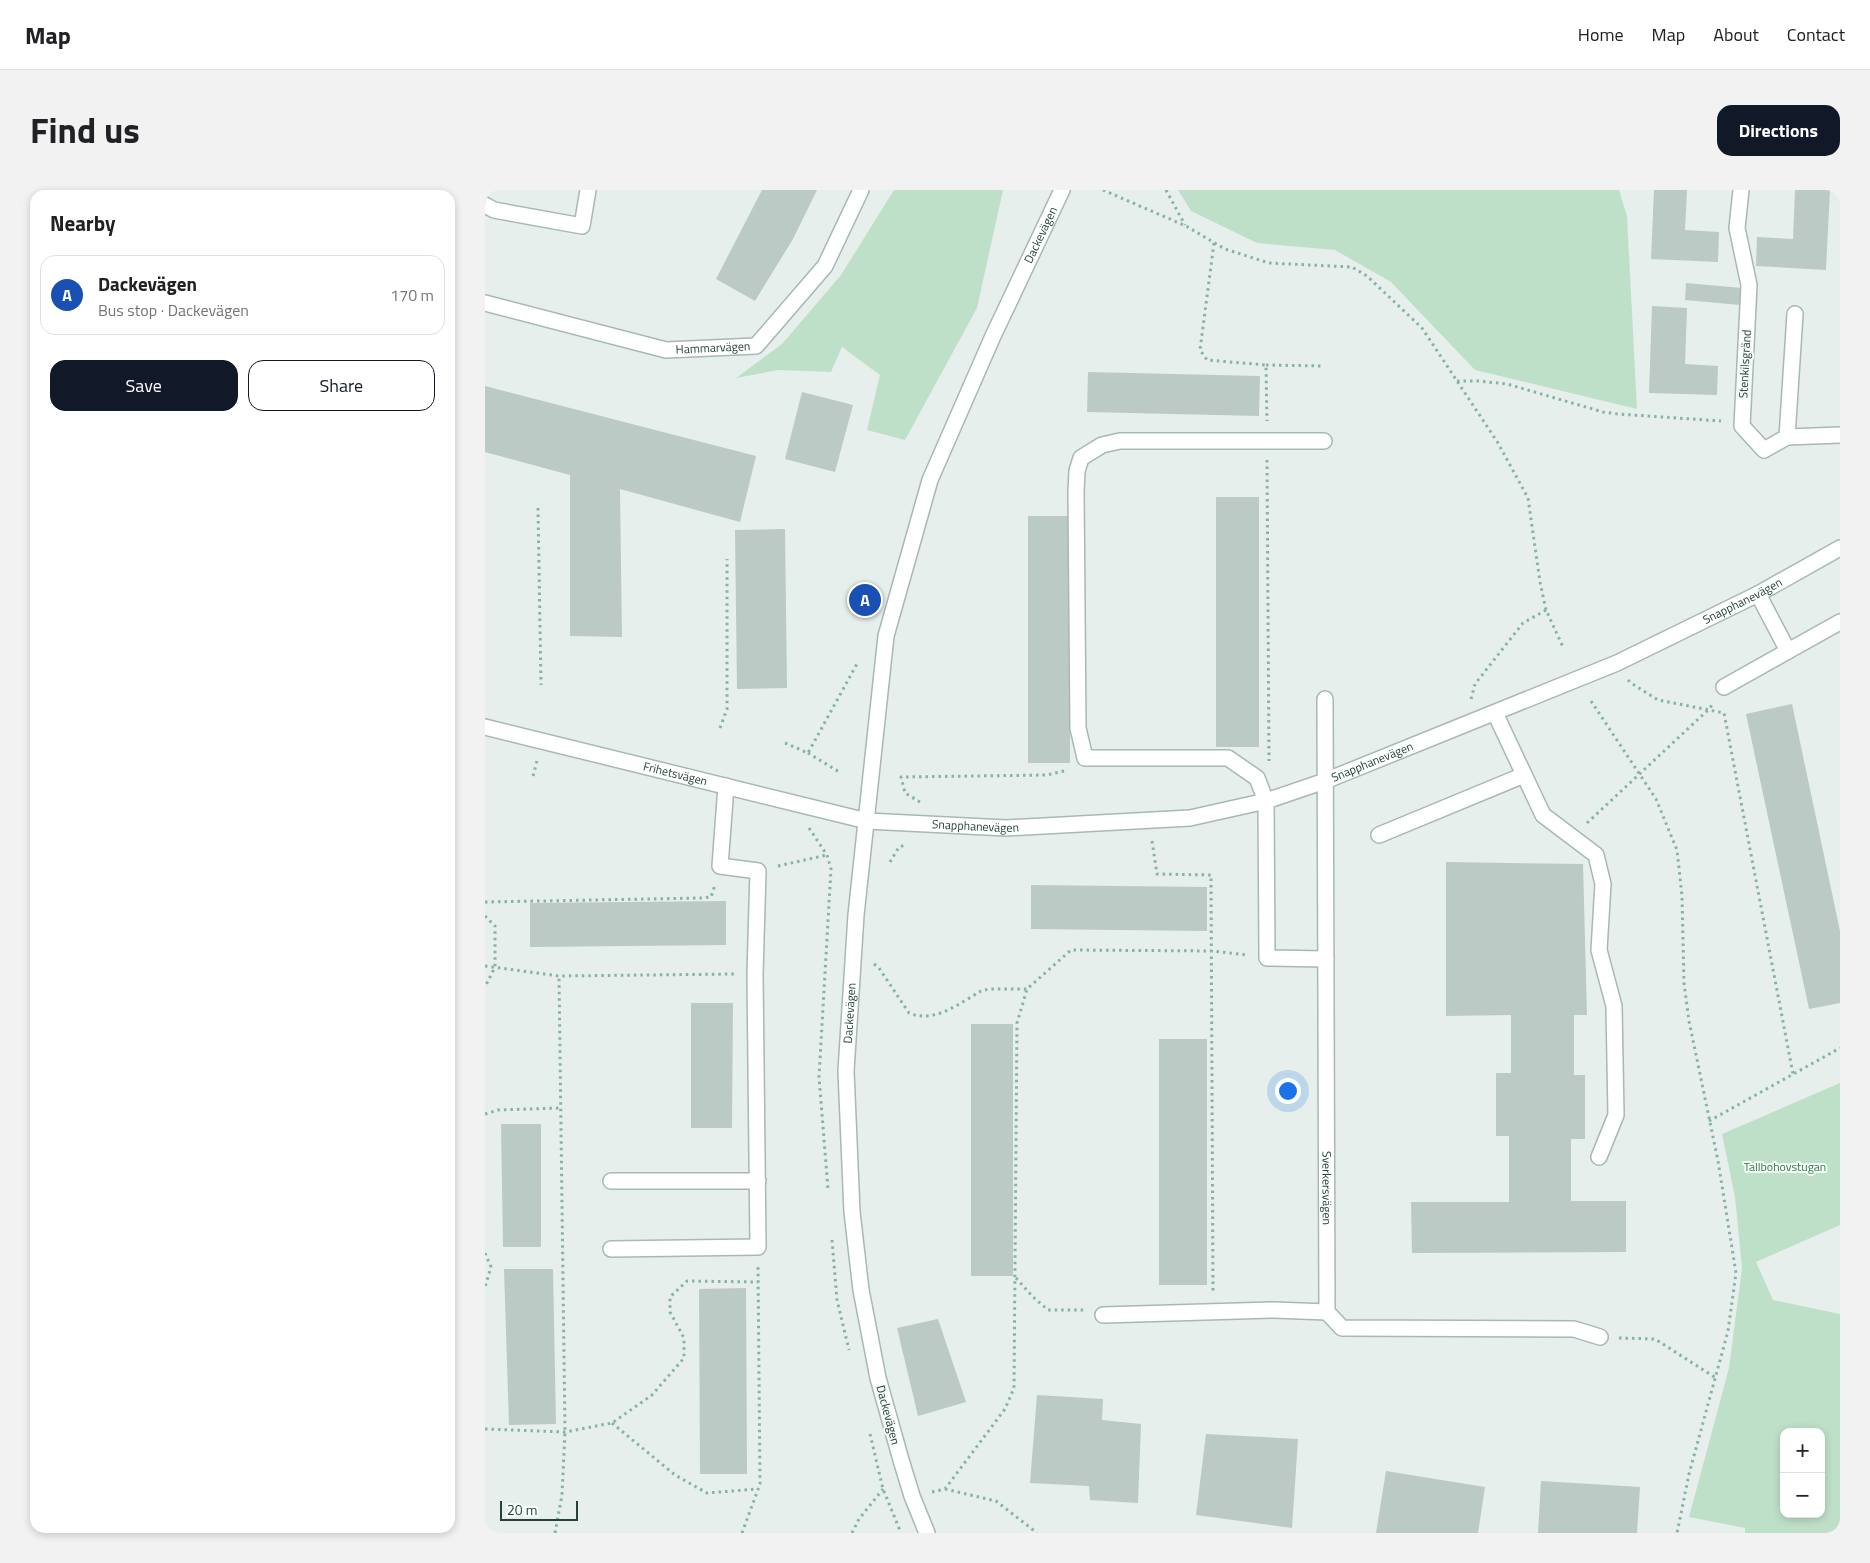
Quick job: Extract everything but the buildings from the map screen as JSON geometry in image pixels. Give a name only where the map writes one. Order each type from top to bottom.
[{"type":"street","points":[[485,205],[494,210],[583,226],[588,190]]},
{"type":"street","name":"Hammarvägen","points":[[485,303],[667,350],[757,346],[825,266],[861,190]]},
{"type":"street","name":"Dackevägen","points":[[927,1533],[912,1496],[879,1378],[861,1290],[852,1212],[846,1071],[856,915],[886,636],[930,480],[993,336],[1062,190]]},
{"type":"street","name":"Stenkilsgränd","points":[[1741,190],[1737,228],[1749,286],[1742,422]]},
{"type":"street","points":[[1787,437],[1795,314]]},
{"type":"street","points":[[1742,422],[1742,426],[1764,450],[1787,437],[1840,435]]},
{"type":"street","points":[[1324,441],[1120,441],[1102,446],[1081,458],[1077,471],[1076,491],[1078,728],[1085,758],[1229,758],[1257,778],[1266,801],[1267,958],[1326,959]]},
{"type":"street","name":"Snapphanevägen","points":[[867,821],[1007,828],[1149,821],[1190,818],[1266,801],[1325,781],[1617,663],[1758,594],[1840,548]]},
{"type":"street","points":[[1758,594],[1788,651]]},
{"type":"street","points":[[1724,687],[1840,622]]},
{"type":"street","name":"Sverkersvägen","points":[[1325,699],[1327,1312]]},
{"type":"street","points":[[1495,713],[1543,816],[1596,855],[1603,884],[1599,950],[1614,1006],[1615,1115],[1599,1157]]},
{"type":"street","name":"Frihetsvägen","points":[[485,727],[867,821]]},
{"type":"street","points":[[1379,834],[1524,775]]},
{"type":"street","points":[[611,1249],[758,1247],[755,974],[758,871],[720,866],[726,786]]},
{"type":"street","points":[[611,1181],[757,1181]]},
{"type":"street","points":[[1103,1315],[1274,1310],[1327,1312],[1342,1328],[1574,1329],[1601,1337]]},
{"type":"path","points":[[1103,190],[1186,226],[1225,250],[1269,263],[1353,267],[1367,276],[1422,328],[1498,443],[1528,498],[1546,610],[1563,647]]},
{"type":"path","points":[[1166,190],[1186,226]]},
{"type":"path","points":[[1214,242],[1200,350],[1207,360],[1267,365],[1324,366]]},
{"type":"path","points":[[1267,365],[1269,765]]},
{"type":"path","points":[[1457,381],[1507,384],[1603,412],[1742,422]]},
{"type":"path","points":[[538,508],[541,685]]},
{"type":"path","points":[[720,728],[727,709],[727,559]]},
{"type":"path","points":[[1477,720],[1471,699],[1475,684],[1523,623],[1546,610]]},
{"type":"path","points":[[808,753],[858,662]]},
{"type":"path","points":[[1617,663],[1631,683],[1658,700],[1724,713],[1793,1074]]},
{"type":"path","points":[[1572,837],[1708,710],[1724,687]]},
{"type":"path","points":[[1591,700],[1655,798],[1677,850],[1682,896],[1684,983],[1689,1021],[1729,1224],[1736,1273],[1729,1331],[1689,1474],[1677,1533]]},
{"type":"path","points":[[785,743],[808,753],[841,772]]},
{"type":"path","points":[[533,776],[538,760]]},
{"type":"path","points":[[921,802],[905,793],[901,777],[1047,775],[1069,770]]},
{"type":"path","points":[[1149,821],[1157,874],[1211,875],[1213,1292]]},
{"type":"path","points":[[809,828],[827,855],[831,869]]},
{"type":"path","points":[[890,862],[899,847],[908,844]]},
{"type":"path","points":[[758,871],[827,855]]},
{"type":"path","points":[[485,902],[711,897],[720,866]]},
{"type":"path","points":[[485,916],[495,926],[495,967],[485,987]]},
{"type":"path","points":[[945,1489],[1005,1409],[1014,1388],[1017,1023],[1027,989],[1071,950],[1212,951],[1267,958]]},
{"type":"path","points":[[872,962],[879,968],[904,1006],[913,1015],[935,1016],[981,991],[989,989],[1027,989]]},
{"type":"path","points":[[485,966],[559,976],[755,974]]},
{"type":"path","points":[[555,1533],[562,1495],[565,1432],[559,976]]},
{"type":"path","points":[[1709,1121],[1840,1048]]},
{"type":"path","points":[[485,1114],[498,1110],[561,1108]]},
{"type":"path","points":[[743,1533],[760,1484],[758,1247]]},
{"type":"path","points":[[485,1253],[491,1267],[485,1287]]},
{"type":"path","points":[[485,1429],[565,1432],[612,1423],[652,1395],[684,1358],[684,1338],[670,1312],[670,1297],[687,1281],[758,1282]]},
{"type":"path","points":[[1601,1337],[1655,1339],[1716,1378]]},
{"type":"path","points":[[612,1423],[675,1475],[707,1493],[758,1489]]},
{"type":"path","points":[[852,1533],[859,1519],[883,1489]]},
{"type":"path","points":[[912,1496],[945,1489],[996,1501],[1037,1533]]},
{"type":"green space","points":[[894,190],[1003,190],[977,308],[905,440],[867,430],[880,375],[842,347],[831,372],[778,370],[736,378],[782,344],[841,275]]},
{"type":"green space","points":[[1178,190],[1619,190],[1627,216],[1637,409],[1475,370],[1391,282],[1335,250],[1257,243],[1191,211]]},
{"type":"green space","name":"Tallbohovstugan","points":[[1840,1083],[1840,1225],[1756,1262],[1773,1300],[1840,1314],[1840,1533],[1745,1533],[1745,1528],[1689,1517],[1729,1368],[1742,1268],[1735,1197],[1722,1134]]},
{"type":"place","name":"Dackevägen","points":[[865,600]]}]
